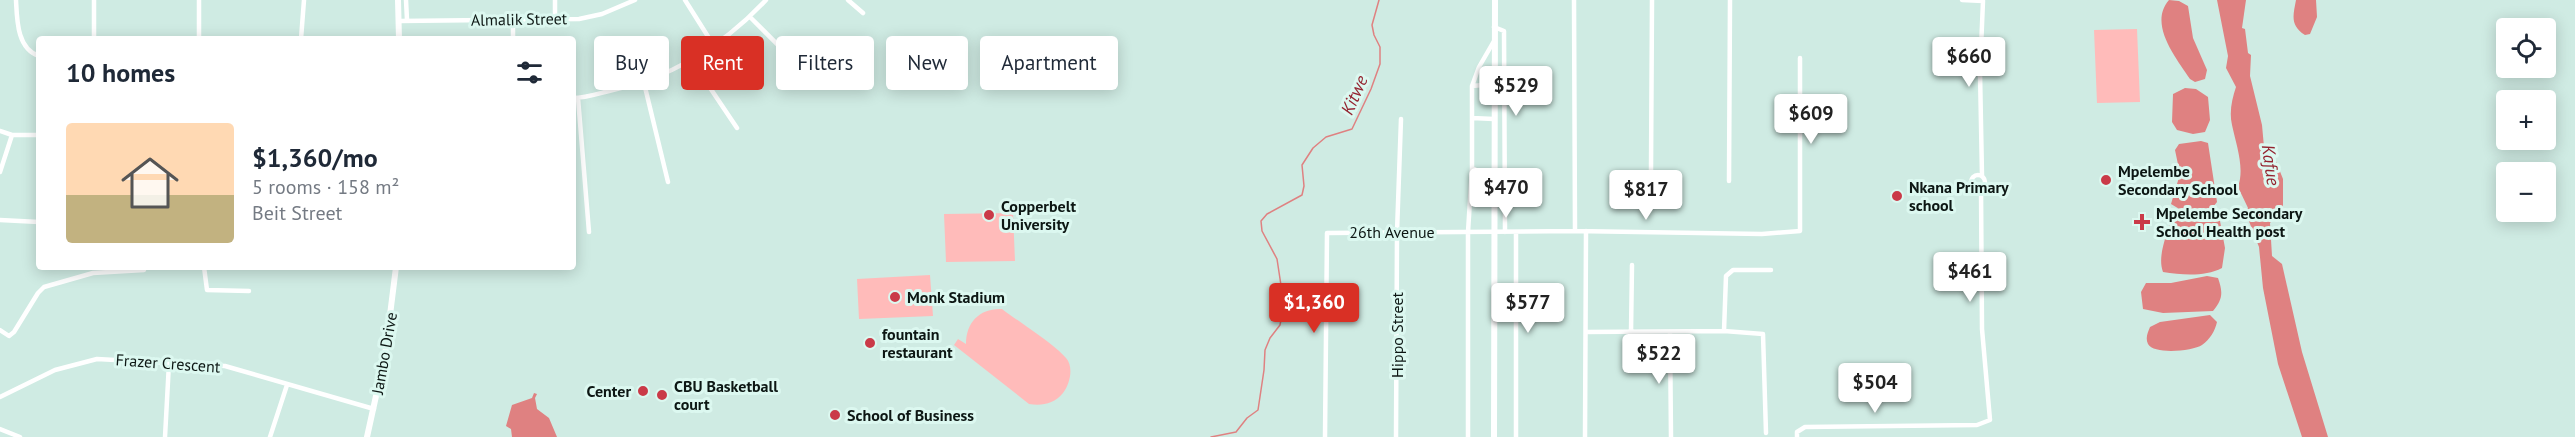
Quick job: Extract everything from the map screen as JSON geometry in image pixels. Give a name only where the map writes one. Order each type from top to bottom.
[{"type":"street","points":[[16,0],[23,43],[28,50],[36,54]]},
{"type":"street","points":[[94,0],[94,36]]},
{"type":"street","points":[[199,36],[200,0]]},
{"type":"street","points":[[301,36],[304,0]]},
{"type":"street","points":[[398,0],[399,36]]},
{"type":"street","points":[[406,0],[407,20]]},
{"type":"street","points":[[555,0],[555,18]]},
{"type":"street","name":"Almalik Street","points":[[399,21],[579,19],[602,14],[635,0]]},
{"type":"street","points":[[685,0],[708,36]]},
{"type":"street","points":[[726,36],[750,17],[766,0]]},
{"type":"street","points":[[848,0],[864,14]]},
{"type":"street","points":[[1494,437],[1495,0]]},
{"type":"street","points":[[1574,0],[1575,231]]},
{"type":"street","points":[[1651,171],[1652,0]]},
{"type":"street","points":[[1729,181],[1730,0]]},
{"type":"street","points":[[1797,437],[1797,432],[1805,427],[1977,425],[1990,420],[1982,328],[1981,188],[1985,182],[1982,176],[1980,72],[1983,1],[1962,0]]},
{"type":"street","points":[[750,17],[776,43]]},
{"type":"street","points":[[513,20],[513,36]]},
{"type":"street","points":[[1494,27],[1499,27],[1504,32],[1506,232]]},
{"type":"street","points":[[1468,437],[1468,232],[1472,168],[1472,86],[1479,67],[1494,41]]},
{"type":"street","name":"26th Avenue","points":[[1325,437],[1327,233],[1586,231],[1762,234],[1800,231],[1800,58]]},
{"type":"street","points":[[1472,86],[1494,84]]},
{"type":"street","points":[[576,98],[612,90]]},
{"type":"street","points":[[646,90],[668,182]]},
{"type":"street","points":[[711,90],[737,128]]},
{"type":"street","points":[[576,108],[589,232]]},
{"type":"street","points":[[1472,117],[1494,119]]},
{"type":"street","name":"Hippo Street","points":[[1396,437],[1397,232],[1401,119]]},
{"type":"street","points":[[0,131],[12,135],[36,135]]},
{"type":"street","points":[[0,172],[12,135]]},
{"type":"street","points":[[1472,168],[1478,171],[1494,196]]},
{"type":"street","points":[[1981,188],[1974,188],[1971,182],[1975,176],[1982,176]]},
{"type":"street","points":[[0,220],[36,222]]},
{"type":"street","points":[[1585,437],[1586,231]]},
{"type":"street","points":[[1516,232],[1516,437]]},
{"type":"street","points":[[1632,266],[1632,332]]},
{"type":"street","points":[[0,330],[9,336],[14,332],[44,287],[93,273],[144,270]]},
{"type":"street","points":[[204,270],[207,290],[249,291]]},
{"type":"street","name":"Jambo Drive","points":[[367,437],[388,337],[396,270]]},
{"type":"street","points":[[1724,331],[1726,276],[1733,270],[1771,270]]},
{"type":"street","points":[[1586,332],[1760,332],[1765,337],[1766,433]]},
{"type":"street","points":[[1670,332],[1671,437]]},
{"type":"street","name":"Frazer Crescent","points":[[0,397],[36,377],[88,360],[225,366],[374,409]]},
{"type":"street","points":[[165,437],[169,363]]},
{"type":"street","points":[[270,437],[287,385]]},
{"type":"street","points":[[0,429],[20,437]]},
{"type":"shaded area","points":[[2137,29],[2140,102],[2097,103],[2094,30]]},
{"type":"shaded area","points":[[1013,213],[1015,261],[946,262],[944,214]]},
{"type":"shaded area","name":"Monk Stadium","points":[[930,275],[933,316],[859,319],[857,279]]},
{"type":"shaded area","points":[[994,309],[1002,309],[1066,358],[1070,366],[1068,385],[1056,400],[1039,405],[1029,404],[954,345],[958,339],[966,344],[972,323],[981,314]]},
{"type":"water","points":[[2169,0],[2179,1],[2188,6],[2193,38],[2207,70],[2205,79],[2195,82],[2190,79],[2166,41],[2161,20],[2163,9]]},
{"type":"water","name":"Kafue","points":[[2217,0],[2246,0],[2242,28],[2245,29],[2248,53],[2251,55],[2250,76],[2262,125],[2265,158],[2275,159],[2283,179],[2283,213],[2279,212],[2270,223],[2272,256],[2282,264],[2302,352],[2328,437],[2302,437],[2278,364],[2263,288],[2259,247],[2245,211],[2248,208],[2238,187],[2241,172],[2231,115],[2236,87],[2226,68],[2228,56]]},
{"type":"water","points":[[2296,0],[2316,0],[2317,17],[2310,34],[2305,35],[2295,24]]},
{"type":"water","points":[[2185,88],[2196,89],[2208,97],[2210,120],[2205,132],[2193,134],[2177,130],[2172,122],[2173,94]]},
{"type":"water","points":[[2201,141],[2208,143],[2217,202],[2209,212],[2186,213],[2171,204],[2180,174],[2175,150],[2179,144]]},
{"type":"water","points":[[2214,217],[2220,221],[2225,248],[2222,268],[2201,274],[2163,272],[2162,252],[2172,218]]},
{"type":"water","points":[[2207,276],[2218,278],[2221,287],[2219,303],[2213,311],[2163,313],[2143,309],[2141,292],[2146,283],[2171,283]]},
{"type":"water","points":[[2210,315],[2217,322],[2212,335],[2202,345],[2183,350],[2165,351],[2148,344],[2147,337],[2150,327],[2160,322]]},
{"type":"water","points":[[534,393],[537,394],[535,398],[537,409],[549,418],[557,437],[512,437],[511,429],[506,426],[512,405],[532,398]]},
{"type":"waterway","name":"Kitwe","points":[[1211,437],[1236,432],[1247,418],[1258,410],[1265,350],[1270,338],[1280,325],[1284,305],[1277,259],[1262,231],[1261,221],[1267,214],[1302,195],[1304,186],[1302,165],[1313,148],[1326,137],[1352,129],[1380,64],[1380,47],[1372,25],[1379,0]]},
{"type":"place","name":"Mpelembe Secondary School","points":[[2106,180]]},
{"type":"place","name":"Nkana Primary school","points":[[1897,196]]},
{"type":"place","name":"Copperbelt University","points":[[989,215]]},
{"type":"place","name":"Mpelembe Secondary School Health post","points":[[2142,222]]},
{"type":"place","name":"Monk Stadium","points":[[895,297]]},
{"type":"place","name":"fountain restaurant","points":[[870,343]]},
{"type":"place","name":"Center","points":[[643,391]]},
{"type":"place","name":"CBU Basketball court","points":[[662,395]]},
{"type":"place","name":"School of Business","points":[[835,415]]}]
